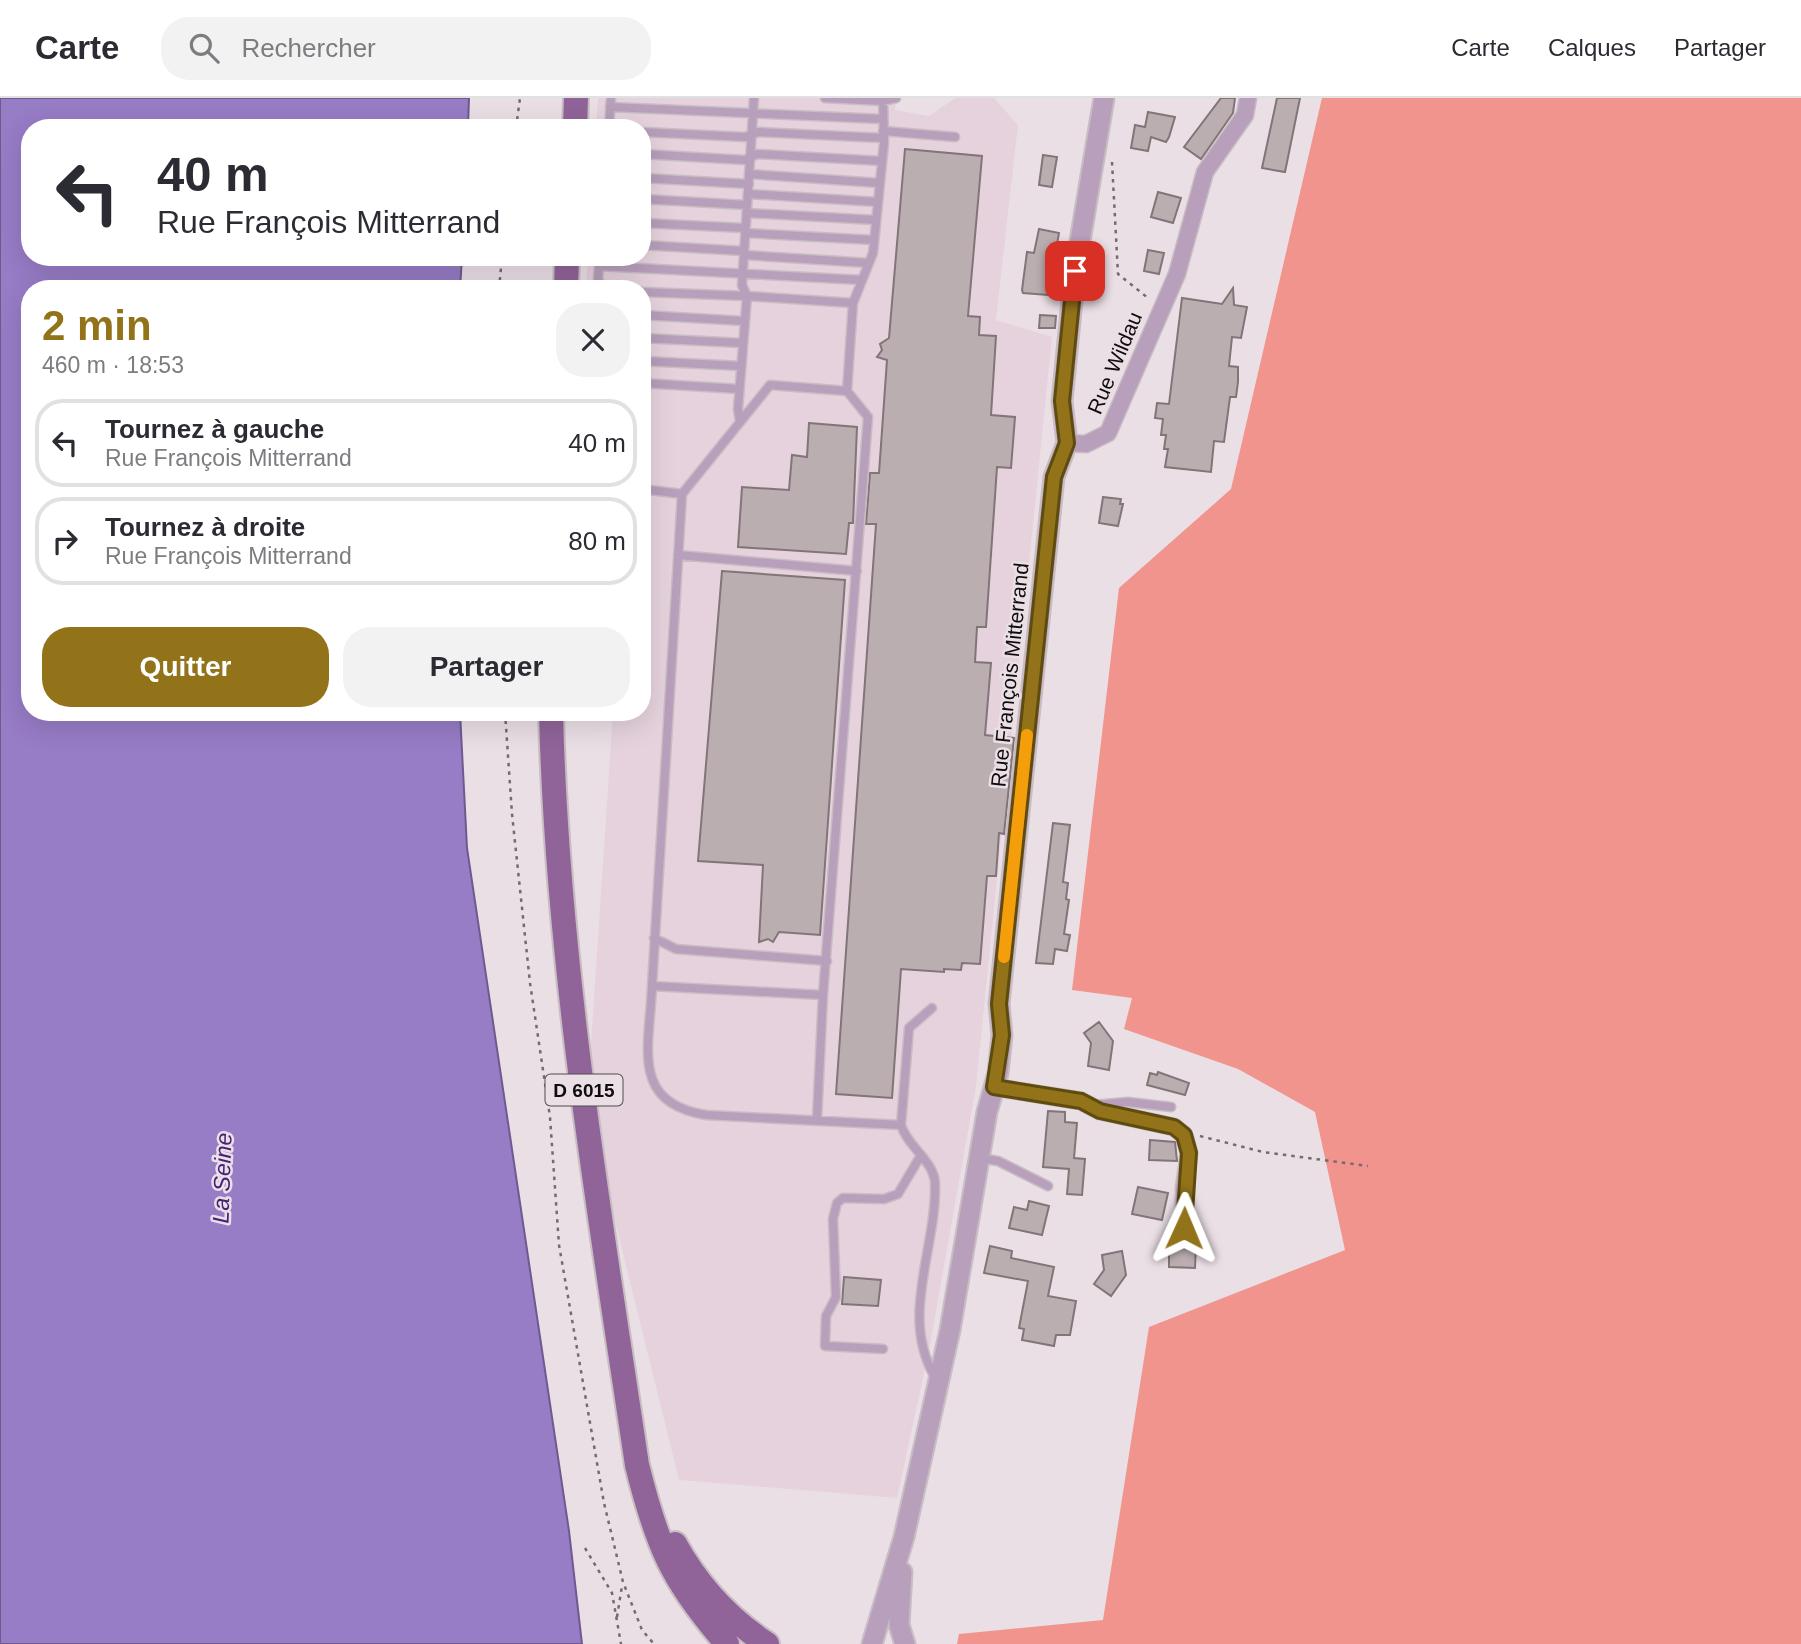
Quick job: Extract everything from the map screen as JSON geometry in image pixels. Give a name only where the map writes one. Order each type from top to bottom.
[{"type":"main road","points":[[575,119],[576,98]]},
{"type":"main road","name":"D 6015","points":[[551,721],[556,830],[571,995],[637,1465],[652,1526],[667,1563],[687,1596],[727,1644]]},
{"type":"main road","name":"D 6015","points":[[637,1465],[682,1558],[711,1596],[748,1632],[767,1644]]},
{"type":"street","name":"Rue François Mitterrand","points":[[904,1537],[938,1382],[1000,1051],[999,1004],[1054,477],[1067,443],[1062,401],[1075,271],[1104,98]]},
{"type":"street","name":"Rue Wildau","points":[[1067,443],[1086,444],[1108,433],[1177,274],[1205,173],[1245,115],[1248,98]]},
{"type":"street","points":[[994,1087],[1081,1101],[1100,1111],[1174,1127],[1184,1135],[1189,1153],[1184,1228]]},
{"type":"street","points":[[873,1644],[904,1537]]},
{"type":"street","points":[[904,1537],[899,1625],[905,1644]]},
{"type":"lane","points":[[740,422],[739,389],[747,296],[742,285],[742,274],[754,98]]},
{"type":"lane","points":[[825,98],[895,98]]},
{"type":"lane","points":[[817,1119],[822,995],[827,961],[868,417],[847,391],[853,303],[869,263],[874,240],[882,161],[882,99]]},
{"type":"lane","points":[[611,103],[753,114],[882,119]]},
{"type":"lane","points":[[651,133],[746,138],[752,134],[955,137]]},
{"type":"lane","points":[[651,155],[744,160],[757,153],[882,161]]},
{"type":"lane","points":[[749,174],[880,183]]},
{"type":"lane","points":[[651,179],[878,202]]},
{"type":"lane","points":[[651,200],[876,220]]},
{"type":"lane","points":[[651,224],[874,240]]},
{"type":"lane","points":[[651,247],[869,263]]},
{"type":"lane","points":[[647,266],[862,280]]},
{"type":"lane","points":[[651,292],[853,303]]},
{"type":"lane","points":[[651,316],[744,321]]},
{"type":"lane","points":[[651,338],[742,343]]},
{"type":"lane","points":[[651,361],[741,366]]},
{"type":"lane","points":[[651,384],[739,389]]},
{"type":"lane","points":[[847,391],[770,385],[682,494],[654,938],[650,1076],[656,1091],[666,1102],[682,1111],[706,1115],[901,1125]]},
{"type":"lane","points":[[651,490],[682,494]]},
{"type":"lane","points":[[678,555],[857,571]]},
{"type":"lane","points":[[654,938],[676,949],[827,961]]},
{"type":"lane","points":[[652,986],[822,995]]},
{"type":"lane","points":[[932,1007],[909,1028],[901,1125],[904,1138],[921,1155],[935,1180],[918,1330],[923,1356],[938,1382]]},
{"type":"lane","points":[[1090,1105],[1128,1102],[1171,1107]]},
{"type":"lane","points":[[883,1349],[825,1346],[826,1316],[836,1297],[834,1210],[843,1198],[884,1199],[898,1194],[921,1155]]},
{"type":"lane","points":[[980,1158],[998,1161],[1048,1186]]},
{"type":"path","points":[[517,119],[520,98]]},
{"type":"path","points":[[1110,153],[1115,174],[1118,274],[1162,308]]},
{"type":"path","points":[[506,721],[512,814],[530,984],[550,1117],[554,1213],[604,1503],[623,1582],[642,1630],[654,1644]]},
{"type":"path","points":[[1184,1135],[1197,1135],[1263,1152],[1368,1166]]},
{"type":"path","points":[[585,1548],[612,1592],[621,1644]]},
{"type":"path","points":[[617,1620],[623,1582]]},
{"type":"shaded area","points":[[598,98],[896,98],[895,110],[929,116],[955,98],[994,98],[1018,125],[996,320],[1052,337],[976,1086],[930,1345],[897,1498],[679,1480],[614,1217],[589,1074],[612,721],[651,721],[651,280],[586,280],[587,266],[651,266],[651,119],[597,119]]},
{"type":"shaded area","points":[[1322,98],[1801,98],[1801,1644],[957,1644],[959,1634],[1103,1620],[1149,1327],[1345,1250],[1315,1112],[1238,1069],[1124,1029],[1132,998],[1072,990],[1119,588],[1231,489]]},
{"type":"water","name":"La Seine","points":[[0,98],[469,98],[468,119],[21,119],[21,266],[461,266],[461,280],[21,280],[21,721],[460,721],[467,848],[569,1531],[582,1644],[0,1644]]},
{"type":"building","points":[[1221,98],[1235,98],[1233,113],[1201,159],[1184,147]]},
{"type":"building","points":[[1277,98],[1300,98],[1285,172],[1262,168]]},
{"type":"building","points":[[1148,112],[1175,117],[1169,137],[1166,142],[1151,137],[1148,151],[1131,148],[1135,125],[1145,127]]},
{"type":"building","points":[[905,149],[982,156],[968,316],[980,317],[979,335],[996,336],[991,415],[1015,417],[1011,468],[997,467],[986,627],[977,627],[975,662],[991,663],[985,735],[1014,738],[1004,834],[999,833],[996,876],[987,876],[980,964],[962,963],[961,970],[944,969],[944,972],[901,969],[892,1098],[836,1094],[876,524],[866,524],[870,473],[879,473],[887,360],[877,357],[882,350],[880,344],[889,338]]},
{"type":"building","points":[[1043,155],[1057,157],[1052,187],[1039,185]]},
{"type":"building","points":[[1158,192],[1181,198],[1173,223],[1151,217]]},
{"type":"building","points":[[1039,229],[1059,233],[1048,295],[1023,293],[1022,290],[1027,252],[1034,253]]},
{"type":"building","points":[[1148,250],[1164,253],[1159,274],[1144,271]]},
{"type":"building","points":[[1233,288],[1234,305],[1247,307],[1241,338],[1232,337],[1229,366],[1238,367],[1238,382],[1236,397],[1230,397],[1224,442],[1214,441],[1211,472],[1165,467],[1168,449],[1164,449],[1166,435],[1161,435],[1163,419],[1155,418],[1157,403],[1169,404],[1182,298],[1222,304]]},
{"type":"building","points":[[1040,315],[1056,316],[1055,328],[1039,328]]},
{"type":"building","points":[[809,423],[857,427],[853,523],[849,523],[846,554],[738,547],[742,487],[789,490],[792,455],[807,457]]},
{"type":"building","points":[[1103,497],[1121,499],[1120,504],[1123,504],[1118,526],[1099,523]]},
{"type":"building","points":[[722,571],[845,580],[820,935],[779,932],[773,942],[768,939],[759,942],[763,865],[698,861]]},
{"type":"building","points":[[1053,823],[1070,825],[1063,882],[1068,883],[1066,899],[1069,900],[1064,934],[1070,935],[1067,951],[1055,949],[1053,964],[1036,963]]},
{"type":"building","points":[[1099,1022],[1113,1041],[1109,1070],[1088,1066],[1091,1043],[1084,1033]]},
{"type":"building","points":[[1158,1072],[1189,1083],[1185,1095],[1147,1085],[1150,1073],[1157,1075]]},
{"type":"building","points":[[1048,1111],[1065,1112],[1065,1122],[1077,1123],[1074,1158],[1085,1159],[1082,1195],[1067,1194],[1069,1169],[1043,1167]]},
{"type":"building","points":[[1150,1140],[1175,1142],[1177,1161],[1149,1160]]},
{"type":"building","points":[[1138,1187],[1168,1193],[1162,1220],[1132,1214]]},
{"type":"building","points":[[1029,1201],[1049,1206],[1042,1235],[1009,1228],[1014,1207],[1027,1210]]},
{"type":"building","points":[[1169,1242],[1196,1245],[1195,1268],[1169,1267]]},
{"type":"building","points":[[990,1246],[1012,1251],[1011,1258],[1054,1267],[1048,1296],[1076,1301],[1070,1335],[1056,1335],[1054,1346],[1022,1340],[1024,1329],[1019,1328],[1028,1281],[984,1273]]},
{"type":"building","points":[[1122,1251],[1126,1275],[1111,1296],[1094,1284],[1104,1270],[1102,1255]]},
{"type":"building","points":[[844,1277],[881,1280],[878,1306],[842,1304]]},
{"type":"slow traffic","points":[[1004,957],[1027,735]]},
{"type":"route","points":[[1075,271],[1061,413],[1067,428],[1067,443],[1054,477],[999,1004],[1002,1035],[994,1087],[1081,1101],[1100,1111],[1174,1127],[1184,1135],[1189,1153],[1184,1188],[1184,1228]]}]
